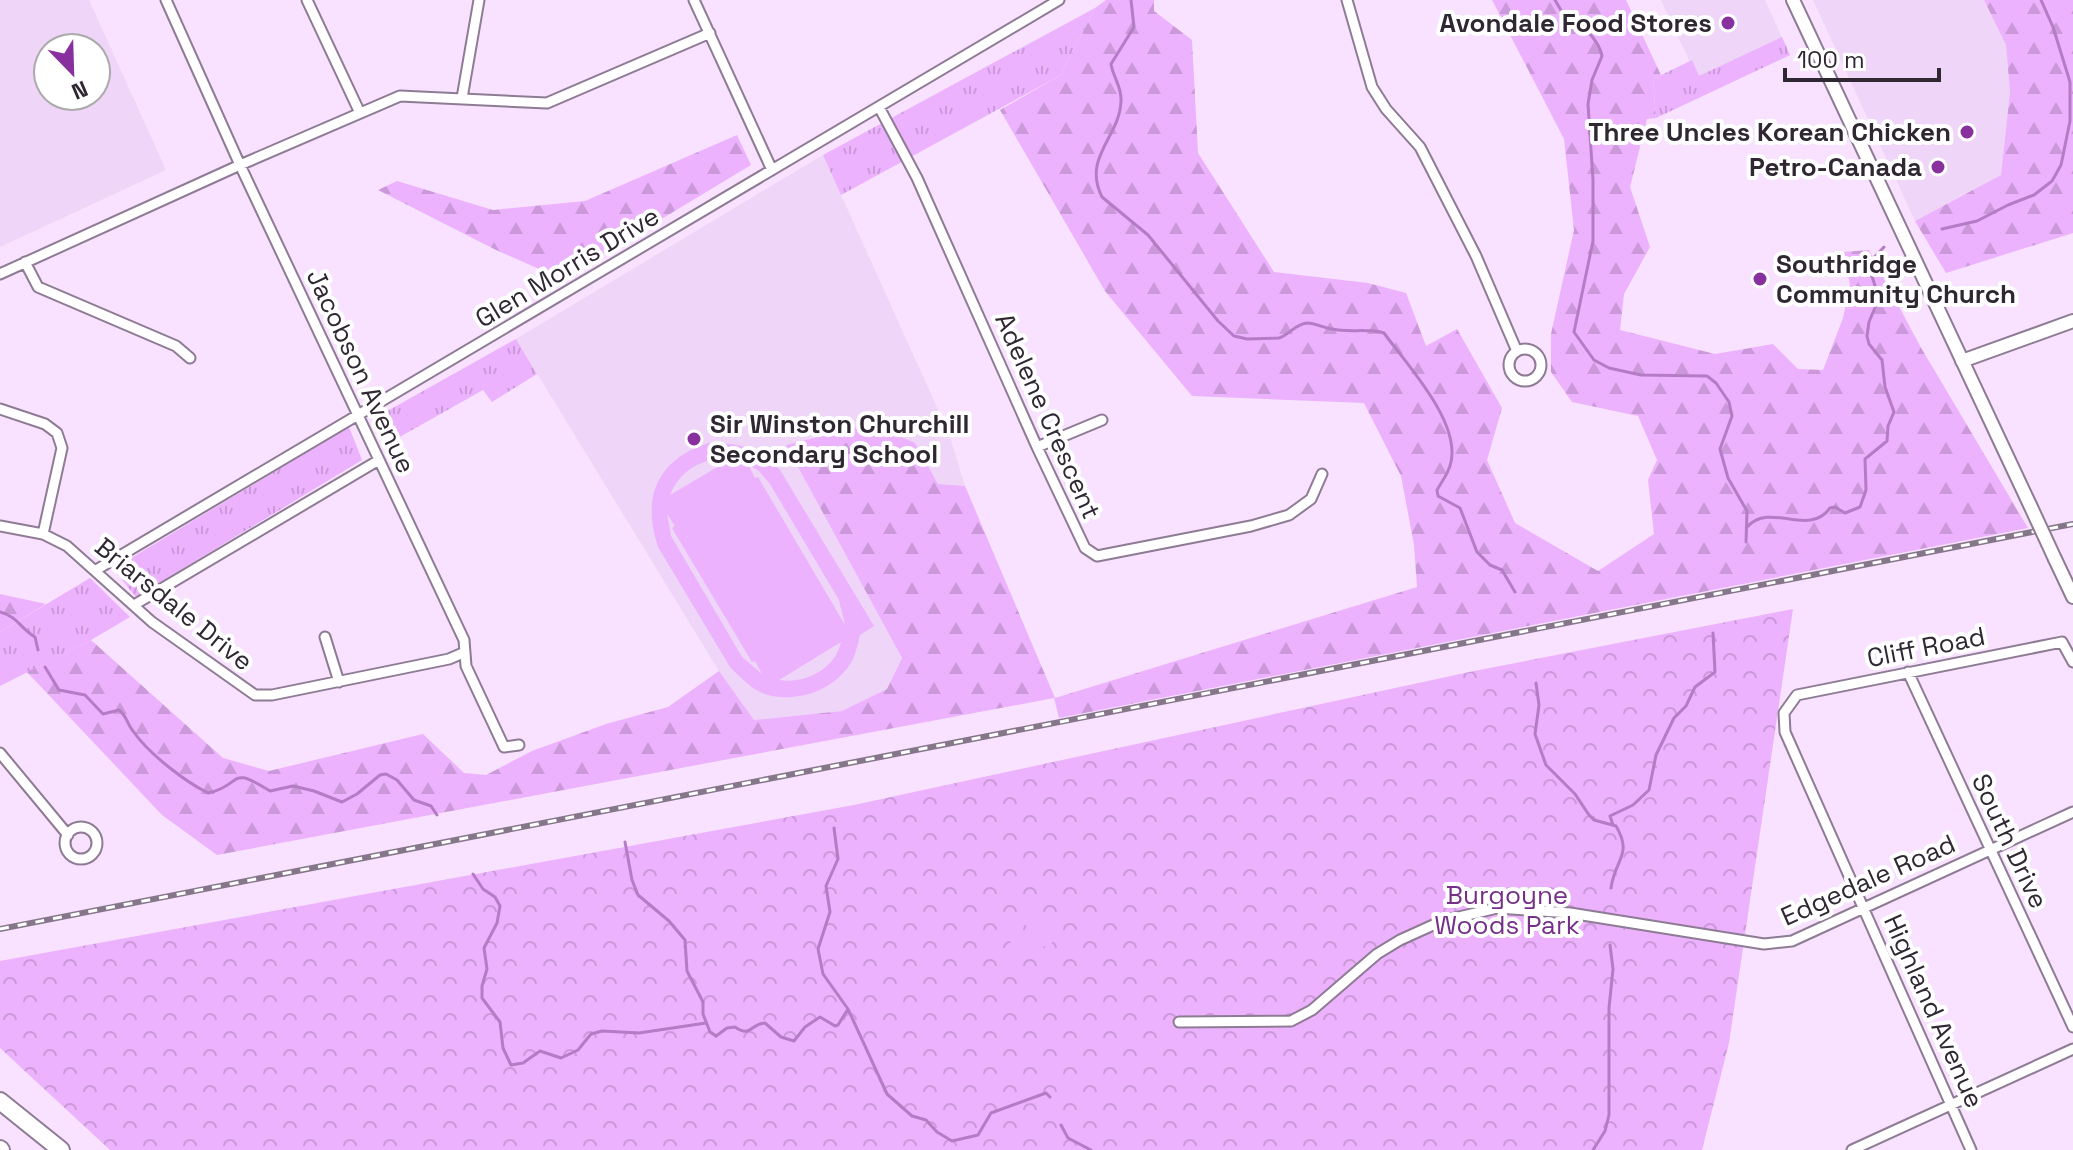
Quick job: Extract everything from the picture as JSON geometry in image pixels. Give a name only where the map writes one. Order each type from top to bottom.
[{"type":"highway","points":[[0,1101],[61,1150]]},
{"type":"main road","points":[[1793,0],[2073,597]]},
{"type":"main road","points":[[1962,361],[2073,321]]},
{"type":"street","name":"Jacobson Avenue","points":[[166,0],[240,165],[464,640],[466,666],[504,747],[519,745]]},
{"type":"street","points":[[307,0],[360,113]]},
{"type":"street","points":[[462,98],[479,0]]},
{"type":"street","points":[[694,0],[772,170]]},
{"type":"street","name":"Glen Morris Drive","points":[[96,570],[1059,0]]},
{"type":"street","points":[[1347,0],[1355,19],[1372,87],[1386,109],[1423,151],[1476,256],[1516,349]]},
{"type":"street","points":[[0,274],[400,96],[547,103],[710,33]]},
{"type":"street","name":"Adelene Crescent","points":[[879,107],[917,178],[1085,548],[1097,556],[1251,526],[1289,515],[1311,499],[1322,474]]},
{"type":"street","points":[[25,262],[38,287],[176,346],[190,358]]},
{"type":"street","points":[[0,409],[45,424],[57,433],[62,448],[43,534]]},
{"type":"street","points":[[1037,447],[1102,420]]},
{"type":"street","points":[[134,605],[379,460]]},
{"type":"street","name":"Briarsdale Drive","points":[[0,526],[43,534],[67,546],[152,622],[255,695],[272,695],[339,682],[449,659],[463,653]]},
{"type":"street","points":[[325,637],[339,682]]},
{"type":"street","name":"Cliff Road","points":[[1784,713],[1797,695],[2063,642],[2073,662]]},
{"type":"street","name":"South Drive","points":[[1908,672],[2073,1027]]},
{"type":"street","name":"Highland Avenue","points":[[1784,713],[1785,732],[1971,1150]]},
{"type":"street","points":[[0,753],[68,835]]},
{"type":"street","points":[[0,773],[10,766]]},
{"type":"street","name":"Edgedale Road","points":[[1179,1022],[1291,1021],[1312,1010],[1377,954],[1400,940],[1442,921],[1497,908],[1570,913],[1764,944],[1792,941],[2073,812]]},
{"type":"street","points":[[1852,1150],[2073,1049]]},
{"type":"shaded area","points":[[0,0],[89,0],[103,32],[32,32],[32,112],[112,112],[112,51],[166,170],[0,247]]},
{"type":"shaded area","points":[[1661,0],[1765,0],[1790,55],[1704,92]]},
{"type":"shaded area","points":[[1813,0],[1984,0],[2006,45],[2010,92],[2001,175],[1915,221]]},
{"type":"shaded area","name":"Sir Winston Churchill Secondary School","points":[[823,155],[949,434],[965,486],[938,484],[915,443],[786,445],[902,658],[887,689],[842,711],[754,720],[719,671],[516,339]]},
{"type":"green space","points":[[1106,0],[1154,0],[1154,11],[1192,40],[1198,153],[1274,272],[1368,283],[1406,293],[1426,346],[1457,329],[1502,408],[1487,460],[1515,523],[1598,571],[1654,534],[1648,480],[1657,460],[1638,416],[1572,402],[1551,372],[1551,334],[1574,230],[1564,139],[1492,0],[1626,0],[1661,75],[1653,79],[1656,118],[1647,119],[1630,187],[1650,247],[1624,294],[1620,330],[1715,354],[1773,344],[1798,369],[1823,370],[1843,318],[1850,285],[1844,252],[1869,250],[1920,346],[2028,528],[1059,718],[1054,698],[217,855],[162,815],[27,672],[91,640],[223,758],[269,771],[423,734],[464,773],[486,775],[532,751],[606,724],[668,707],[719,671],[754,720],[842,711],[887,689],[902,658],[786,445],[871,424],[915,443],[938,484],[965,486],[1055,698],[1417,587],[1414,545],[1401,476],[1364,403],[1192,396],[1105,291],[1000,110],[1061,75],[1095,8]]},
{"type":"green space","points":[[1984,0],[2073,0],[2073,233],[1946,273],[1915,221],[2001,175],[2010,92],[2006,45]]},
{"type":"green space","points":[[1095,8],[1061,75],[841,195],[823,155]]},
{"type":"green space","points":[[1782,37],[1790,55],[1656,118],[1653,79],[1692,60],[1699,76]]},
{"type":"green space","points":[[737,135],[751,165],[562,279],[496,250],[378,190],[397,181],[493,210],[585,201]]},
{"type":"green space","points":[[516,339],[537,374],[492,402],[483,390],[389,443],[375,418]]},
{"type":"green space","points":[[349,427],[362,460],[136,597],[113,569]]},
{"type":"green space","points":[[709,443],[730,444],[756,451],[772,462],[780,470],[874,626],[860,635],[853,659],[846,670],[827,686],[803,695],[777,697],[760,692],[746,682],[730,667],[658,547],[653,529],[653,496],[666,469],[691,450]],"holes":[[[731,459],[670,495],[683,475],[711,460]],[[748,464],[770,484],[839,600],[845,625],[758,477],[755,478]],[[667,514],[675,526],[672,528],[762,674],[742,657],[671,536]],[[841,642],[833,660],[818,673],[799,680],[779,680]]]},
{"type":"green space","points":[[90,578],[130,617],[0,686],[0,632]]},
{"type":"green space","points":[[0,594],[46,604],[0,632]]},
{"type":"green space","name":"Burgoyne Woods Park","points":[[1793,609],[1729,1043],[1702,1150],[110,1150],[0,1048],[0,961],[854,805],[1474,671]]},
{"type":"green space","points":[[1036,910],[1053,942],[1038,950],[1022,917]]},
{"type":"green space","points":[[1016,920],[1034,952],[1020,960],[1002,927]]},
{"type":"waterway","points":[[1131,0],[1134,27],[1111,64],[1121,101],[1115,126],[1096,170],[1102,197],[1148,235],[1218,321],[1234,336],[1247,339],[1279,338],[1307,323],[1339,330],[1384,333],[1430,394],[1448,429],[1452,446],[1451,462],[1437,490],[1438,496],[1460,508],[1477,552],[1490,565],[1502,570],[1515,592]]},
{"type":"waterway","points":[[1555,0],[1562,12],[1576,16],[1595,40],[1602,56],[1592,80],[1588,104],[1593,241],[1574,332],[1594,360],[1609,368],[1641,375],[1707,376],[1716,383],[1729,402],[1732,416],[1720,449],[1728,478],[1747,511],[1746,542]]},
{"type":"waterway","points":[[1942,229],[1977,221],[2034,195],[2052,181],[2061,165],[2070,121],[2070,82],[2041,0]]},
{"type":"waterway","points":[[1747,527],[1767,517],[1811,520],[1830,508],[1835,507],[1845,513],[1860,507],[1866,490],[1865,459],[1887,441],[1888,426],[1894,412],[1885,387],[1882,360],[1869,344],[1867,336],[1879,298],[1868,264],[1884,247]]},
{"type":"waterway","points":[[0,612],[35,637],[38,650]]},
{"type":"waterway","points":[[1613,825],[1610,816],[1633,805],[1649,790],[1656,755],[1674,718],[1686,706],[1695,687],[1715,672],[1713,633]]},
{"type":"waterway","points":[[45,667],[59,690],[85,695],[103,714],[119,710],[157,757],[208,793],[241,778],[270,791],[293,786],[342,802],[386,774],[397,780],[414,800],[431,806],[437,815]]},
{"type":"waterway","points":[[1536,683],[1539,705],[1535,734],[1546,765],[1575,794],[1594,820],[1616,826],[1621,836],[1623,851],[1611,888]]},
{"type":"waterway","points":[[834,828],[838,859],[826,886],[830,912],[818,949],[823,974],[848,1009],[887,1094],[912,1116],[926,1120],[937,1132],[952,1141],[978,1135],[991,1113],[1046,1093],[1050,1097]]},
{"type":"waterway","points":[[625,842],[638,895],[669,921],[685,940],[687,971],[703,1002],[703,1014],[710,1032],[716,1036],[727,1028],[735,1027],[748,1031],[765,1023],[781,1037],[794,1041],[805,1027],[820,1017],[838,1025],[848,1009]]},
{"type":"waterway","points":[[473,874],[500,906],[497,923],[484,948],[487,969],[482,998],[500,1022],[503,1048],[511,1065],[523,1063],[540,1051],[561,1058],[578,1050],[591,1034],[602,1031],[639,1033],[706,1023]]},
{"type":"waterway","points":[[1593,1150],[1605,1131],[1609,1115],[1609,1008],[1613,969],[1610,945]]},
{"type":"waterway","points":[[1061,1125],[1068,1138],[1091,1150]]},
{"type":"railway","points":[[0,929],[2073,524]]},
{"type":"place","name":"Avondale Food Stores","points":[[1728,23]]},
{"type":"place","name":"Three Uncles Korean Chicken","points":[[1967,132]]},
{"type":"place","name":"Petro-Canada","points":[[1938,167]]},
{"type":"place","name":"Southridge Community Church","points":[[1760,279]]},
{"type":"place","name":"Sir Winston Churchill Secondary School","points":[[694,439]]}]
